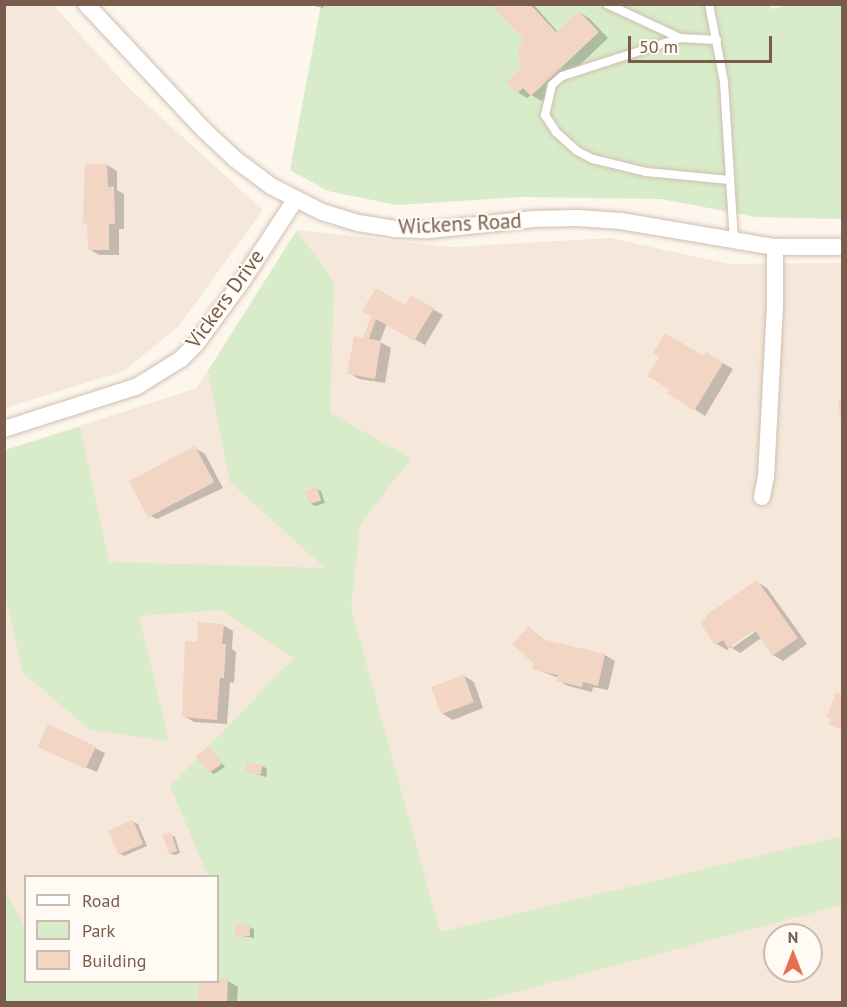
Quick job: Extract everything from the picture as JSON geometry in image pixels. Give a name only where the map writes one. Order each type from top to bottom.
[{"type":"street","name":"Wickens Road","points":[[86,4],[213,139],[244,166],[295,200],[358,223],[394,229],[430,230],[533,219],[577,218],[621,221],[775,247],[843,247]]},
{"type":"street","name":"Vickers Drive","points":[[4,429],[136,387],[181,359],[196,344],[240,284],[295,200]]},
{"type":"street","points":[[762,497],[775,305],[775,247]]},
{"type":"lane","points":[[607,4],[680,38]]},
{"type":"lane","points":[[710,4],[724,82],[734,241]]},
{"type":"lane","points":[[717,40],[680,38],[562,76],[552,86],[545,115],[556,132],[577,152],[593,159],[646,172],[730,180]]},
{"type":"shaded area","points":[[5,5],[53,5],[130,89],[263,210],[178,327],[124,371],[5,408]]},
{"type":"shaded area","points":[[297,230],[450,247],[610,238],[729,264],[842,263],[842,1002],[5,1002],[5,450],[197,388]]},
{"type":"green space","points":[[769,4],[772,9],[789,5],[842,5],[842,219],[756,217],[661,199],[522,197],[397,205],[328,191],[290,170],[321,5]]},
{"type":"green space","points":[[297,230],[334,283],[330,413],[411,458],[360,525],[351,608],[440,932],[842,836],[842,905],[774,923],[763,923],[763,926],[478,1002],[5,1002],[4,888],[24,925],[24,983],[219,983],[219,875],[208,875],[170,786],[294,658],[220,610],[139,616],[169,741],[90,730],[23,673],[5,594],[5,450],[80,427],[109,562],[325,568],[230,482],[208,371]]},
{"type":"building","points":[[496,4],[530,4],[556,32],[579,11],[599,32],[531,96],[523,88],[517,94],[506,82],[522,67],[517,53],[523,39],[493,7]]},
{"type":"building","points":[[85,164],[107,164],[108,187],[114,186],[115,224],[109,224],[109,250],[88,250],[87,223],[83,223]]},
{"type":"building","points":[[376,288],[405,305],[411,295],[434,308],[414,341],[376,319],[369,339],[381,341],[375,379],[347,374],[354,336],[363,338],[371,316],[362,311]]},
{"type":"building","points":[[665,333],[704,356],[706,352],[723,363],[694,411],[667,393],[669,389],[647,376],[659,357],[653,353]]},
{"type":"building","points":[[838,401],[842,401],[842,421],[841,421]]},
{"type":"building","points":[[195,446],[214,482],[148,517],[129,481]]},
{"type":"building","points":[[317,487],[321,500],[309,504],[305,491]]},
{"type":"building","points":[[757,580],[798,638],[772,656],[755,630],[728,648],[723,640],[715,645],[700,623],[707,617],[706,615]]},
{"type":"building","points":[[198,622],[224,624],[222,644],[226,644],[224,678],[220,678],[217,720],[182,717],[185,641],[197,642]]},
{"type":"building","points":[[529,626],[542,639],[605,654],[598,686],[583,682],[582,687],[556,681],[558,675],[533,670],[534,664],[512,644]]},
{"type":"building","points":[[464,675],[474,702],[441,714],[431,687]]},
{"type":"building","points":[[836,692],[842,694],[842,730],[829,725],[831,719],[827,717]]},
{"type":"building","points":[[48,724],[96,746],[85,769],[37,747]]},
{"type":"building","points":[[209,746],[222,764],[209,773],[196,755]]},
{"type":"building","points":[[247,762],[263,765],[261,775],[245,772]]},
{"type":"building","points":[[133,820],[143,844],[118,854],[108,831]]},
{"type":"building","points":[[171,832],[177,851],[169,854],[162,835]]},
{"type":"building","points":[[235,925],[250,925],[250,936],[235,936]]},
{"type":"building","points":[[219,979],[228,979],[227,1002],[198,1002],[199,983],[219,983]]}]
